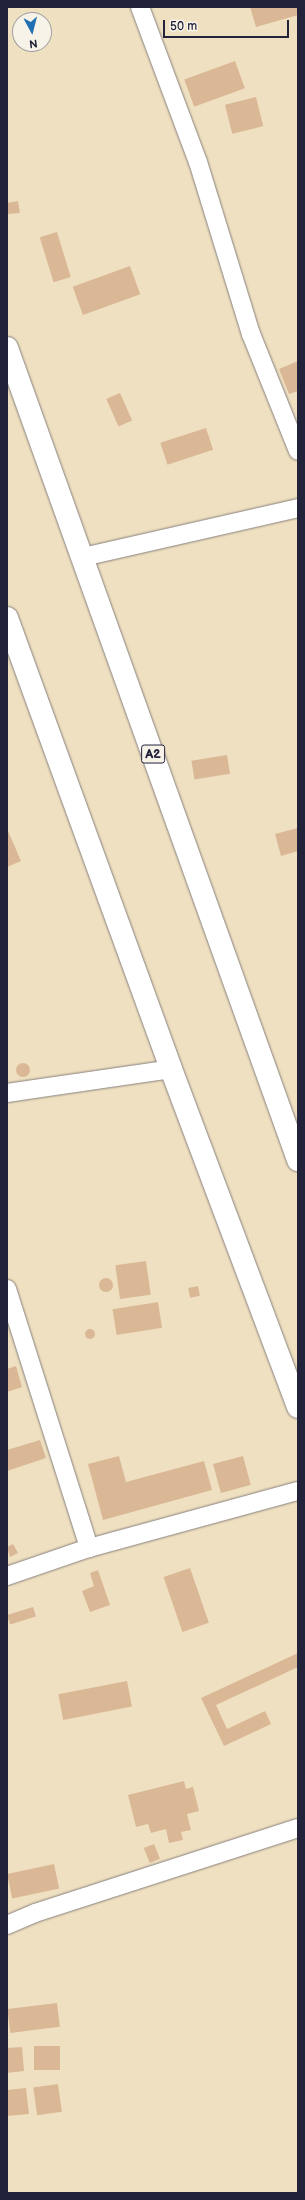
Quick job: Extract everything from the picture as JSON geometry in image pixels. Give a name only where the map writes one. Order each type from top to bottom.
[{"type":"highway","name":"A2","points":[[7,348],[298,1160]]},
{"type":"highway","points":[[7,618],[171,1069],[298,1407]]},
{"type":"street","points":[[140,7],[198,162],[251,334],[298,451]]},
{"type":"street","points":[[82,557],[298,508]]},
{"type":"street","points":[[7,1093],[171,1069]]},
{"type":"street","points":[[7,1289],[89,1548]]},
{"type":"street","points":[[7,1576],[89,1548],[298,1491]]},
{"type":"street","points":[[7,1925],[35,1912],[298,1828]]},
{"type":"building","points":[[250,7],[298,7],[298,15],[256,27]]},
{"type":"building","points":[[235,61],[245,88],[194,107],[184,79]]},
{"type":"building","points":[[256,97],[263,126],[232,134],[225,105]]},
{"type":"building","points":[[18,201],[20,213],[7,214],[7,203]]},
{"type":"building","points":[[57,232],[71,277],[54,282],[40,237]]},
{"type":"building","points":[[130,266],[140,294],[83,315],[73,287]]},
{"type":"building","points":[[298,361],[298,391],[289,394],[279,369]]},
{"type":"building","points":[[120,393],[132,420],[118,427],[106,399]]},
{"type":"building","points":[[206,428],[213,450],[167,465],[160,443]]},
{"type":"building","points":[[227,755],[230,774],[194,779],[191,761]]},
{"type":"building","points":[[298,828],[298,851],[281,856],[275,834]]},
{"type":"building","points":[[8,831],[21,861],[7,867],[7,832]]},
{"type":"building","points":[[23,1063],[28,1065],[30,1070],[28,1075],[23,1077],[18,1075],[16,1070],[18,1065]]},
{"type":"building","points":[[146,1261],[151,1295],[120,1299],[115,1265]]},
{"type":"building","points":[[106,1278],[111,1280],[113,1285],[111,1290],[106,1292],[101,1290],[99,1285],[101,1280]]},
{"type":"building","points":[[198,1286],[200,1296],[190,1298],[188,1288]]},
{"type":"building","points":[[158,1302],[162,1328],[117,1335],[113,1309]]},
{"type":"building","points":[[90,1329],[95,1334],[90,1339],[85,1334]]},
{"type":"building","points":[[16,1366],[22,1387],[7,1392],[7,1369]]},
{"type":"building","points":[[40,1440],[46,1458],[7,1471],[7,1450]]},
{"type":"building","points":[[119,1456],[126,1482],[204,1461],[212,1490],[103,1520],[88,1464]]},
{"type":"building","points":[[243,1456],[251,1485],[221,1493],[213,1464]]},
{"type":"building","points":[[13,1544],[18,1553],[10,1557],[7,1547]]},
{"type":"building","points":[[190,1568],[209,1623],[182,1632],[164,1577]]},
{"type":"building","points":[[98,1570],[110,1605],[90,1612],[82,1591],[94,1586],[90,1573]]},
{"type":"building","points":[[33,1607],[36,1617],[10,1624],[7,1615]]},
{"type":"building","points":[[298,1653],[298,1667],[216,1705],[227,1729],[265,1711],[271,1724],[224,1746],[201,1698]]},
{"type":"building","points":[[127,1681],[132,1707],[63,1720],[58,1694]]},
{"type":"building","points":[[184,1781],[186,1789],[193,1787],[199,1811],[187,1814],[191,1830],[181,1832],[183,1840],[169,1843],[166,1829],[151,1833],[148,1824],[136,1827],[128,1795]]},
{"type":"building","points":[[154,1844],[160,1859],[150,1863],[144,1848]]},
{"type":"building","points":[[54,1864],[59,1888],[12,1898],[7,1874]]},
{"type":"building","points":[[57,2003],[60,2027],[10,2033],[7,2009]]},
{"type":"building","points":[[34,2046],[60,2046],[60,2070],[34,2070]]},
{"type":"building","points":[[22,2047],[24,2071],[7,2073],[7,2048]]},
{"type":"building","points":[[58,2084],[62,2112],[37,2115],[33,2087]]},
{"type":"building","points":[[26,2088],[29,2114],[7,2116],[7,2090]]}]
